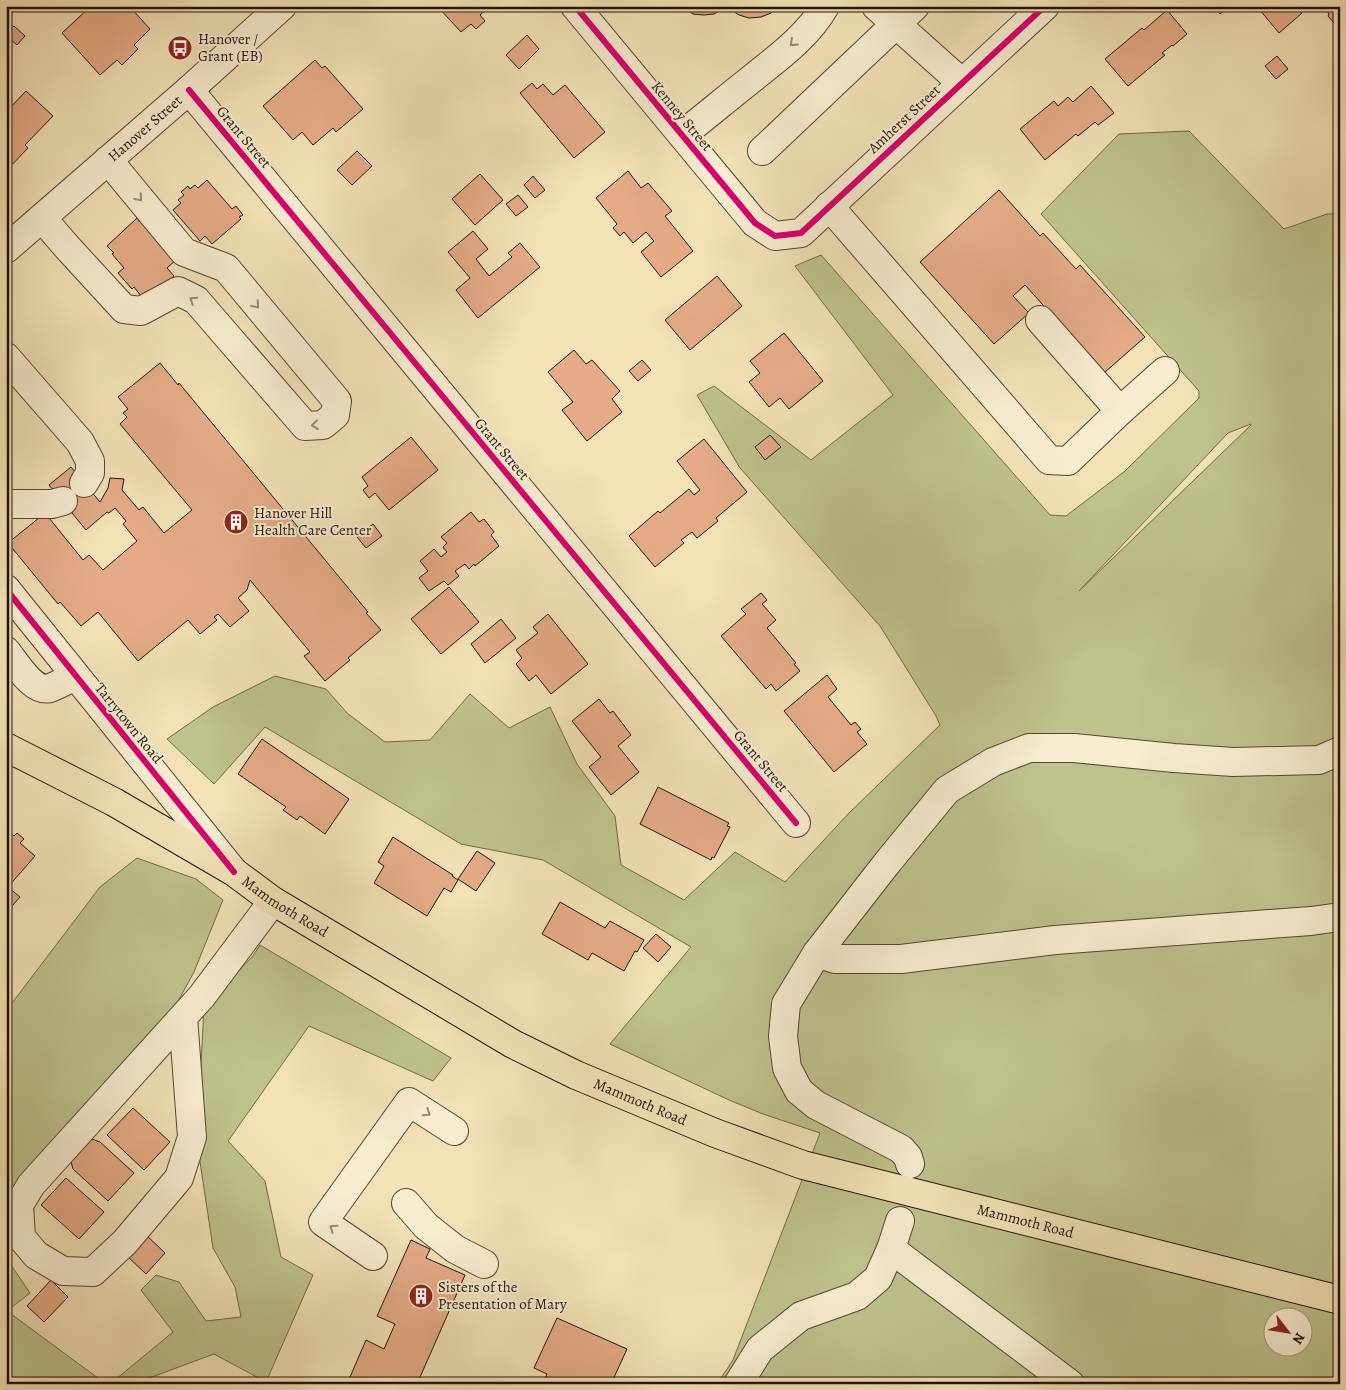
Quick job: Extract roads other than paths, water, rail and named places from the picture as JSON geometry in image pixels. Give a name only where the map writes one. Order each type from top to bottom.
[{"type":"main road","name":"Mammoth Road","points":[[6,746],[114,802],[234,872],[273,901],[513,1044],[576,1075],[715,1133],[803,1165],[1340,1300]]},
{"type":"street","name":"Hanover Street","points":[[6,249],[189,90],[282,6]]},
{"type":"street","name":"Kenney Street","points":[[575,6],[755,224],[774,236]]},
{"type":"street","points":[[682,135],[781,55],[820,15],[824,6]]},
{"type":"street","points":[[762,151],[886,15],[916,6]]},
{"type":"street","name":"Amherst Street","points":[[774,236],[801,232],[1044,6]]},
{"type":"street","points":[[886,15],[962,83]]},
{"type":"street","name":"Grant Street","points":[[189,90],[796,823]]},
{"type":"street","points":[[42,218],[124,309],[141,311],[178,291],[196,300],[305,426],[323,425],[335,415],[337,401],[226,268],[184,252],[108,160]]},
{"type":"street","points":[[829,206],[1049,460],[1068,461],[1165,371]]},
{"type":"street","points":[[1040,320],[1120,411]]},
{"type":"street","points":[[6,357],[80,442],[90,461],[90,473],[84,482]]},
{"type":"street","points":[[8,501],[52,504],[63,501]]},
{"type":"street","name":"Tarrytown Road","points":[[6,589],[234,872]]},
{"type":"street","points":[[6,651],[32,683],[40,689],[49,689],[75,676]]},
{"type":"street","points":[[910,1164],[908,1157],[901,1149],[816,1105],[799,1091],[786,1068],[783,1036],[786,1004],[817,953],[947,790],[993,762],[1030,748],[1074,748],[1234,762],[1318,760],[1340,751]]},
{"type":"street","points":[[183,1017],[192,1137],[179,1178],[125,1242],[93,1272],[64,1271],[36,1255],[21,1237],[19,1205],[31,1185],[183,1017],[202,996],[273,901]]},
{"type":"street","points":[[817,953],[835,959],[901,959],[1055,940],[1340,917]]},
{"type":"street","points":[[373,1256],[323,1222],[409,1102],[454,1131]]},
{"type":"street","points":[[406,1203],[426,1226],[447,1243],[484,1264]]},
{"type":"street","points":[[738,1384],[760,1349],[801,1316],[857,1296],[878,1278],[891,1249],[900,1221]]},
{"type":"street","points":[[891,1249],[1070,1384]]},
{"type":"place","name":"Hanover / Grant (EB)","points":[[180,48]]},
{"type":"place","name":"Hanover Hill Health Care Center","points":[[236,522]]},
{"type":"place","name":"Sisters of the Presentation of Mary","points":[[421,1296]]}]
